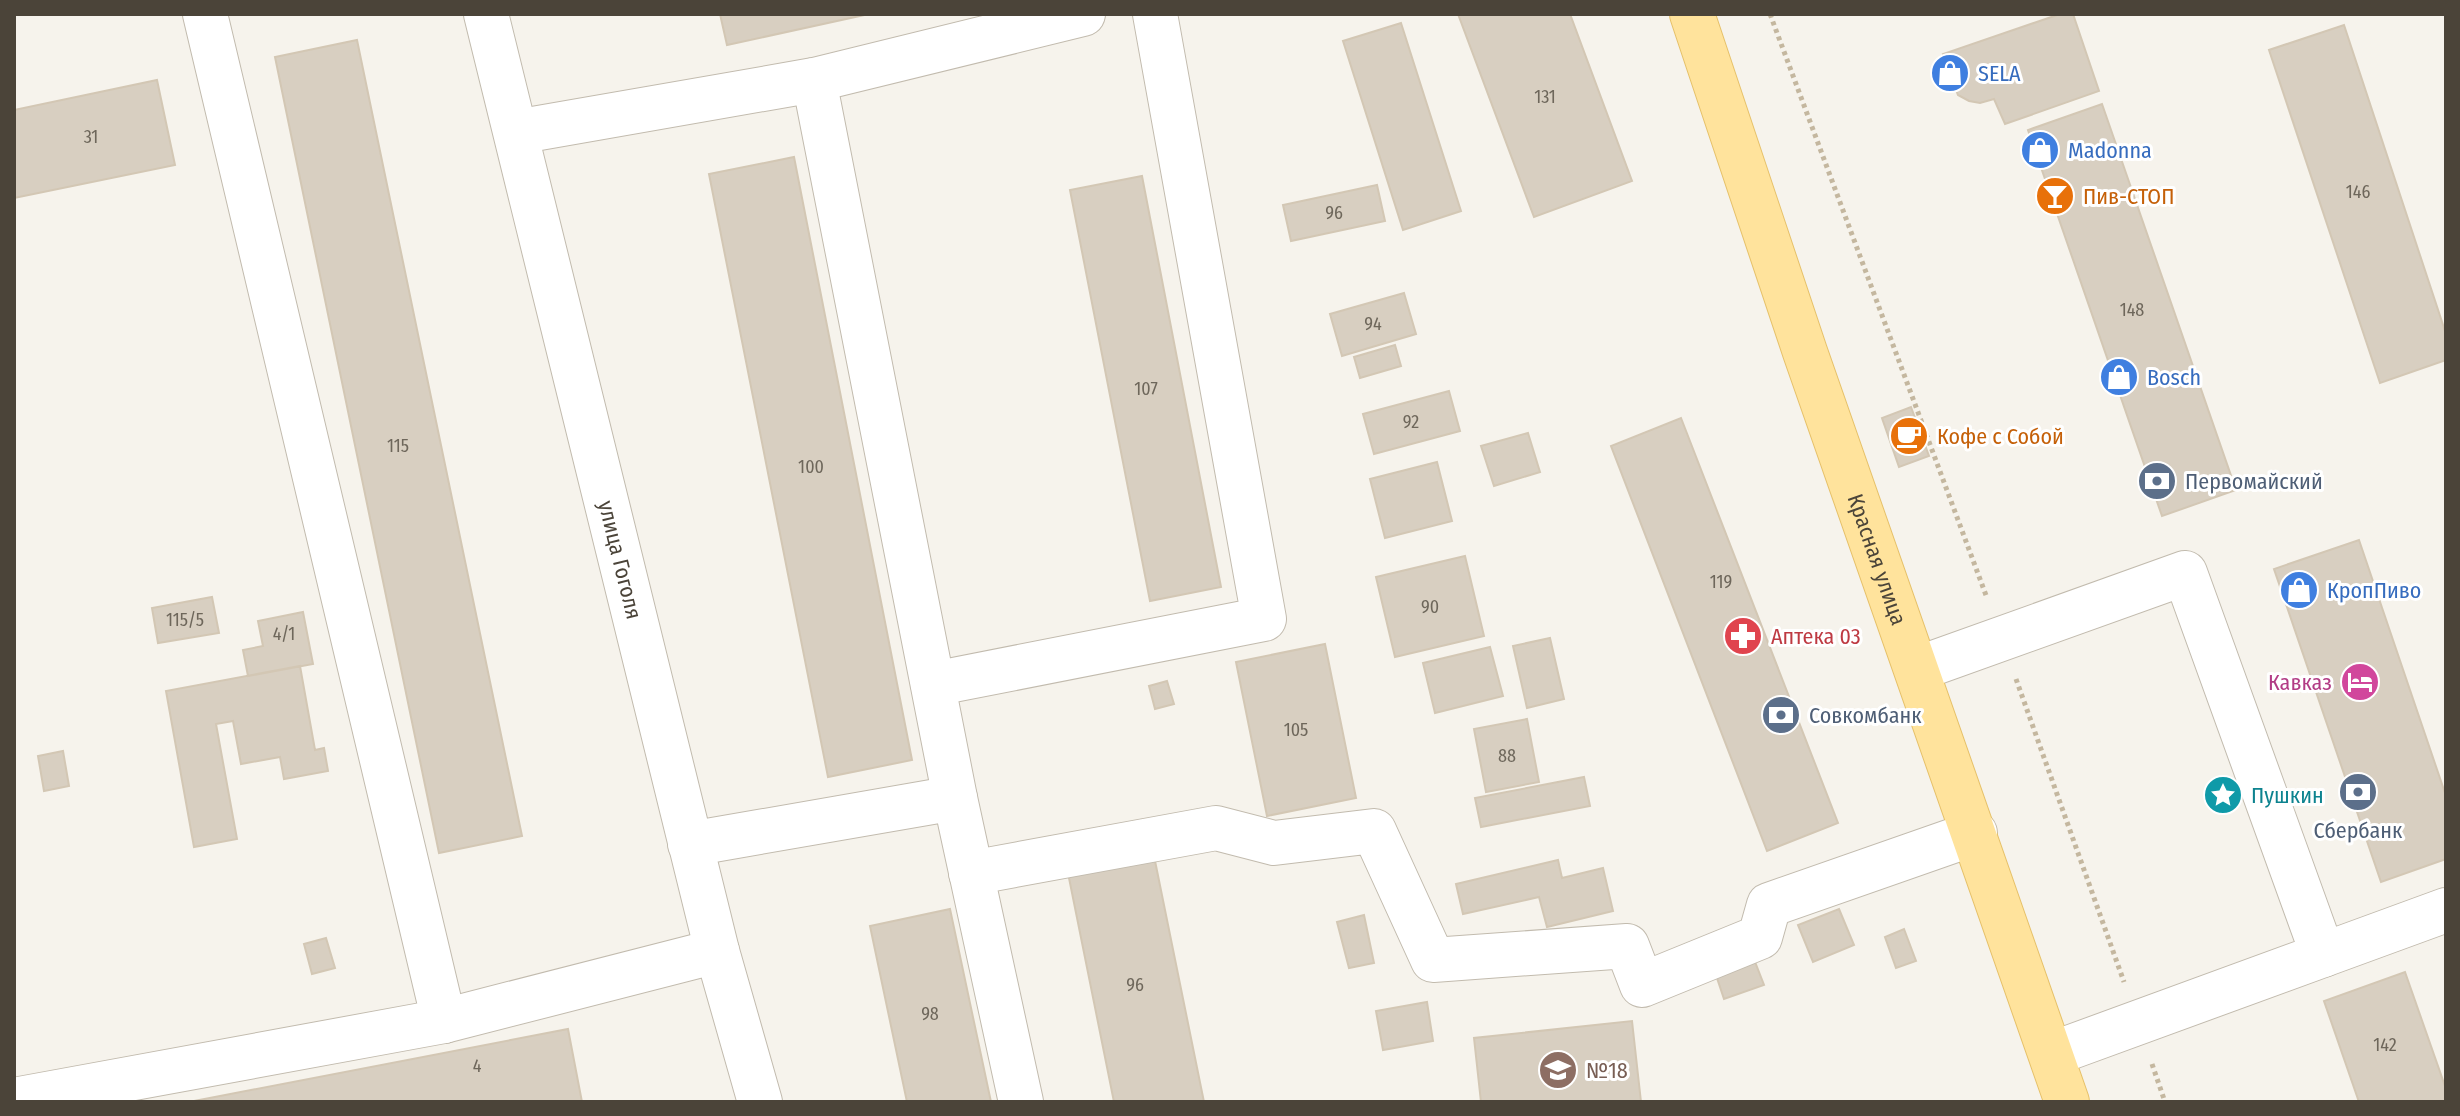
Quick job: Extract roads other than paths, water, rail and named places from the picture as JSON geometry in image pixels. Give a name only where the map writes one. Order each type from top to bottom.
[{"type":"main road","name":"Красная улица","points":[[1692,14],[1805,352],[2067,1102]]},
{"type":"street","points":[[205,14],[444,1021]]},
{"type":"street","name":"улица Гоголя","points":[[486,14],[690,844],[760,1102]]},
{"type":"street","points":[[516,132],[814,80],[1083,14]]},
{"type":"street","points":[[933,684],[1264,619],[1155,14]]},
{"type":"street","points":[[814,80],[955,798],[1021,1102]]},
{"type":"street","points":[[1917,669],[2185,573],[2323,955]]},
{"type":"street","points":[[690,844],[955,798]]},
{"type":"street","points":[[971,873],[1216,828],[1274,843],[1374,831],[1433,960],[1627,946],[1642,985],[1760,937],[1769,905],[1975,833]]},
{"type":"street","points":[[2052,1054],[2446,910]]},
{"type":"street","points":[[14,1100],[444,1021],[717,951]]},
{"type":"place","name":"SELA","points":[[1950,73]]},
{"type":"place","name":"Madonna","points":[[2040,150]]},
{"type":"place","name":"Пив-СТОП","points":[[2055,196]]},
{"type":"place","name":"Bosch","points":[[2119,377]]},
{"type":"place","name":"Кофе с Собой","points":[[1909,436]]},
{"type":"place","name":"Первомайский","points":[[2157,481]]},
{"type":"place","name":"КропПиво","points":[[2299,590]]},
{"type":"place","name":"Аптека 03","points":[[1743,636]]},
{"type":"place","name":"Кавказ","points":[[2360,682]]},
{"type":"place","name":"Совкомбанк","points":[[1781,715]]},
{"type":"place","name":"Сбербанк","points":[[2358,792]]},
{"type":"place","name":"Пушкин","points":[[2223,795]]},
{"type":"place","name":"№18","points":[[1558,1070]]}]
